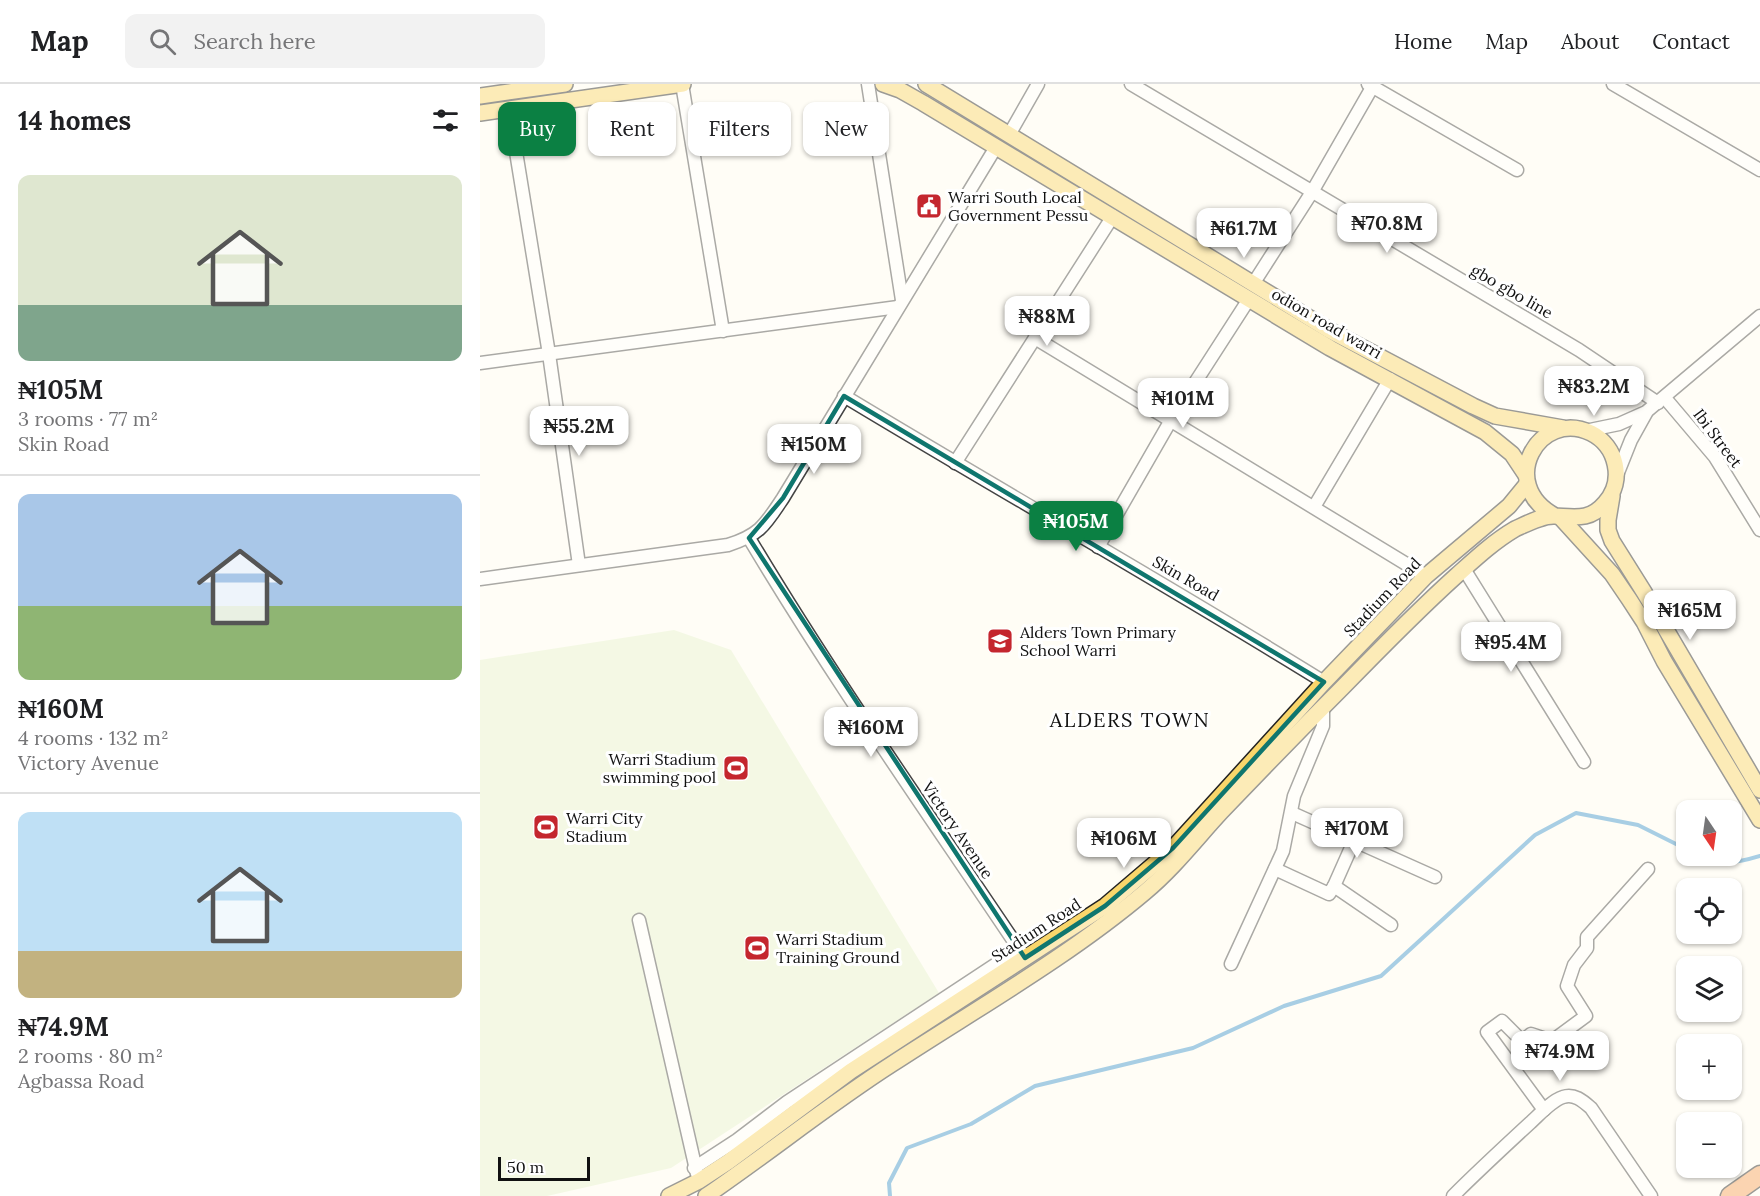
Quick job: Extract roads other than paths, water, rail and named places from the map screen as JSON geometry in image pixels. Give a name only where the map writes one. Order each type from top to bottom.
[{"type":"highway","points":[[1730,1196],[1760,1175]]},
{"type":"main road","points":[[480,96],[508,88],[566,84]]},
{"type":"main road","points":[[557,102],[682,84]]},
{"type":"main road","name":"odion road warri","points":[[883,84],[900,90],[1113,216],[1251,292],[1329,330],[1473,406],[1495,416],[1569,429]]},
{"type":"main road","name":"odion road warri","points":[[926,84],[1251,292],[1330,348],[1485,432],[1512,454],[1526,480]]},
{"type":"main road","points":[[480,112],[498,110]]},
{"type":"main road","points":[[1760,790],[1612,541],[1608,530],[1608,520],[1617,475],[1613,456],[1602,440],[1585,431],[1569,429],[1552,433],[1538,443],[1529,458],[1526,480],[1537,503],[1558,517],[1612,574],[1760,820]]},
{"type":"main road","name":"Stadium Road","points":[[669,1196],[697,1174],[728,1162],[851,1071],[1022,954],[1105,906],[1173,848],[1324,682],[1426,576],[1509,506],[1526,480]]},
{"type":"main road","points":[[1558,517],[1573,519],[1591,514],[1605,504],[1612,494]]},
{"type":"main road","name":"Stadium Road","points":[[706,1196],[888,1066],[1081,941],[1117,915],[1149,889],[1180,858],[1431,598],[1484,551],[1518,528],[1545,517],[1558,517]]},
{"type":"street","points":[[682,84],[723,331]]},
{"type":"street","points":[[867,84],[900,303]]},
{"type":"street","points":[[1009,135],[1038,84]]},
{"type":"street","name":"gbo gbo line","points":[[1131,84],[1661,400]]},
{"type":"street","points":[[1613,84],[1760,170]]},
{"type":"street","points":[[1098,547],[1171,420],[1312,192],[1371,85],[1517,170]]},
{"type":"street","points":[[480,579],[728,545],[749,538],[764,525],[783,498],[996,147]]},
{"type":"street","points":[[517,156],[549,354],[579,565]]},
{"type":"street","points":[[955,463],[1113,216]]},
{"type":"street","points":[[480,363],[723,331],[900,303]]},
{"type":"street","points":[[1585,431],[1619,424],[1646,412],[1760,316]]},
{"type":"street","points":[[1035,338],[1426,576]]},
{"type":"street","points":[[1314,507],[1390,380]]},
{"type":"street","name":"Skin Road","points":[[844,396],[1197,603],[1324,682]]},
{"type":"street","name":"Ibi Street","points":[[1661,400],[1715,457],[1760,530]]},
{"type":"street","points":[[1617,475],[1631,440],[1646,412]]},
{"type":"street","name":"Victory Avenue","points":[[749,538],[785,599],[875,737],[1022,954]]},
{"type":"street","points":[[1464,569],[1584,762]]},
{"type":"street","points":[[1231,964],[1283,851],[1294,796],[1323,726],[1323,708]]},
{"type":"street","points":[[1292,813],[1435,877]]},
{"type":"street","points":[[1275,869],[1329,894],[1354,841]]},
{"type":"street","points":[[1544,1110],[1487,1032],[1502,1021],[1522,1041],[1531,1034],[1552,1041],[1586,1016],[1567,986],[1574,965],[1587,948],[1587,937],[1648,869]]},
{"type":"street","points":[[1334,886],[1391,924]]},
{"type":"street","points":[[639,920],[697,1174]]},
{"type":"street","points":[[1453,1196],[1544,1110],[1562,1097],[1578,1097],[1602,1121],[1651,1196]]},
{"type":"waterway","points":[[890,1196],[889,1183],[907,1148],[971,1124],[1035,1086],[1193,1048],[1284,1006],[1381,976],[1535,835],[1576,813],[1638,825],[1676,844]]},
{"type":"waterway","points":[[1742,860],[1760,856]]},
{"type":"place","name":"Warri South Local Government Pessu","points":[[929,206]]},
{"type":"place","name":"Alders Town Primary School Warri","points":[[1000,641]]},
{"type":"place","name":"Warri Stadium swimming pool","points":[[736,768]]},
{"type":"place","name":"Warri City Stadium","points":[[546,827]]},
{"type":"place","name":"Warri Stadium Training Ground","points":[[757,948]]},
{"type":"district","name":"ALDERS TOWN","points":[[1130,720]]}]
